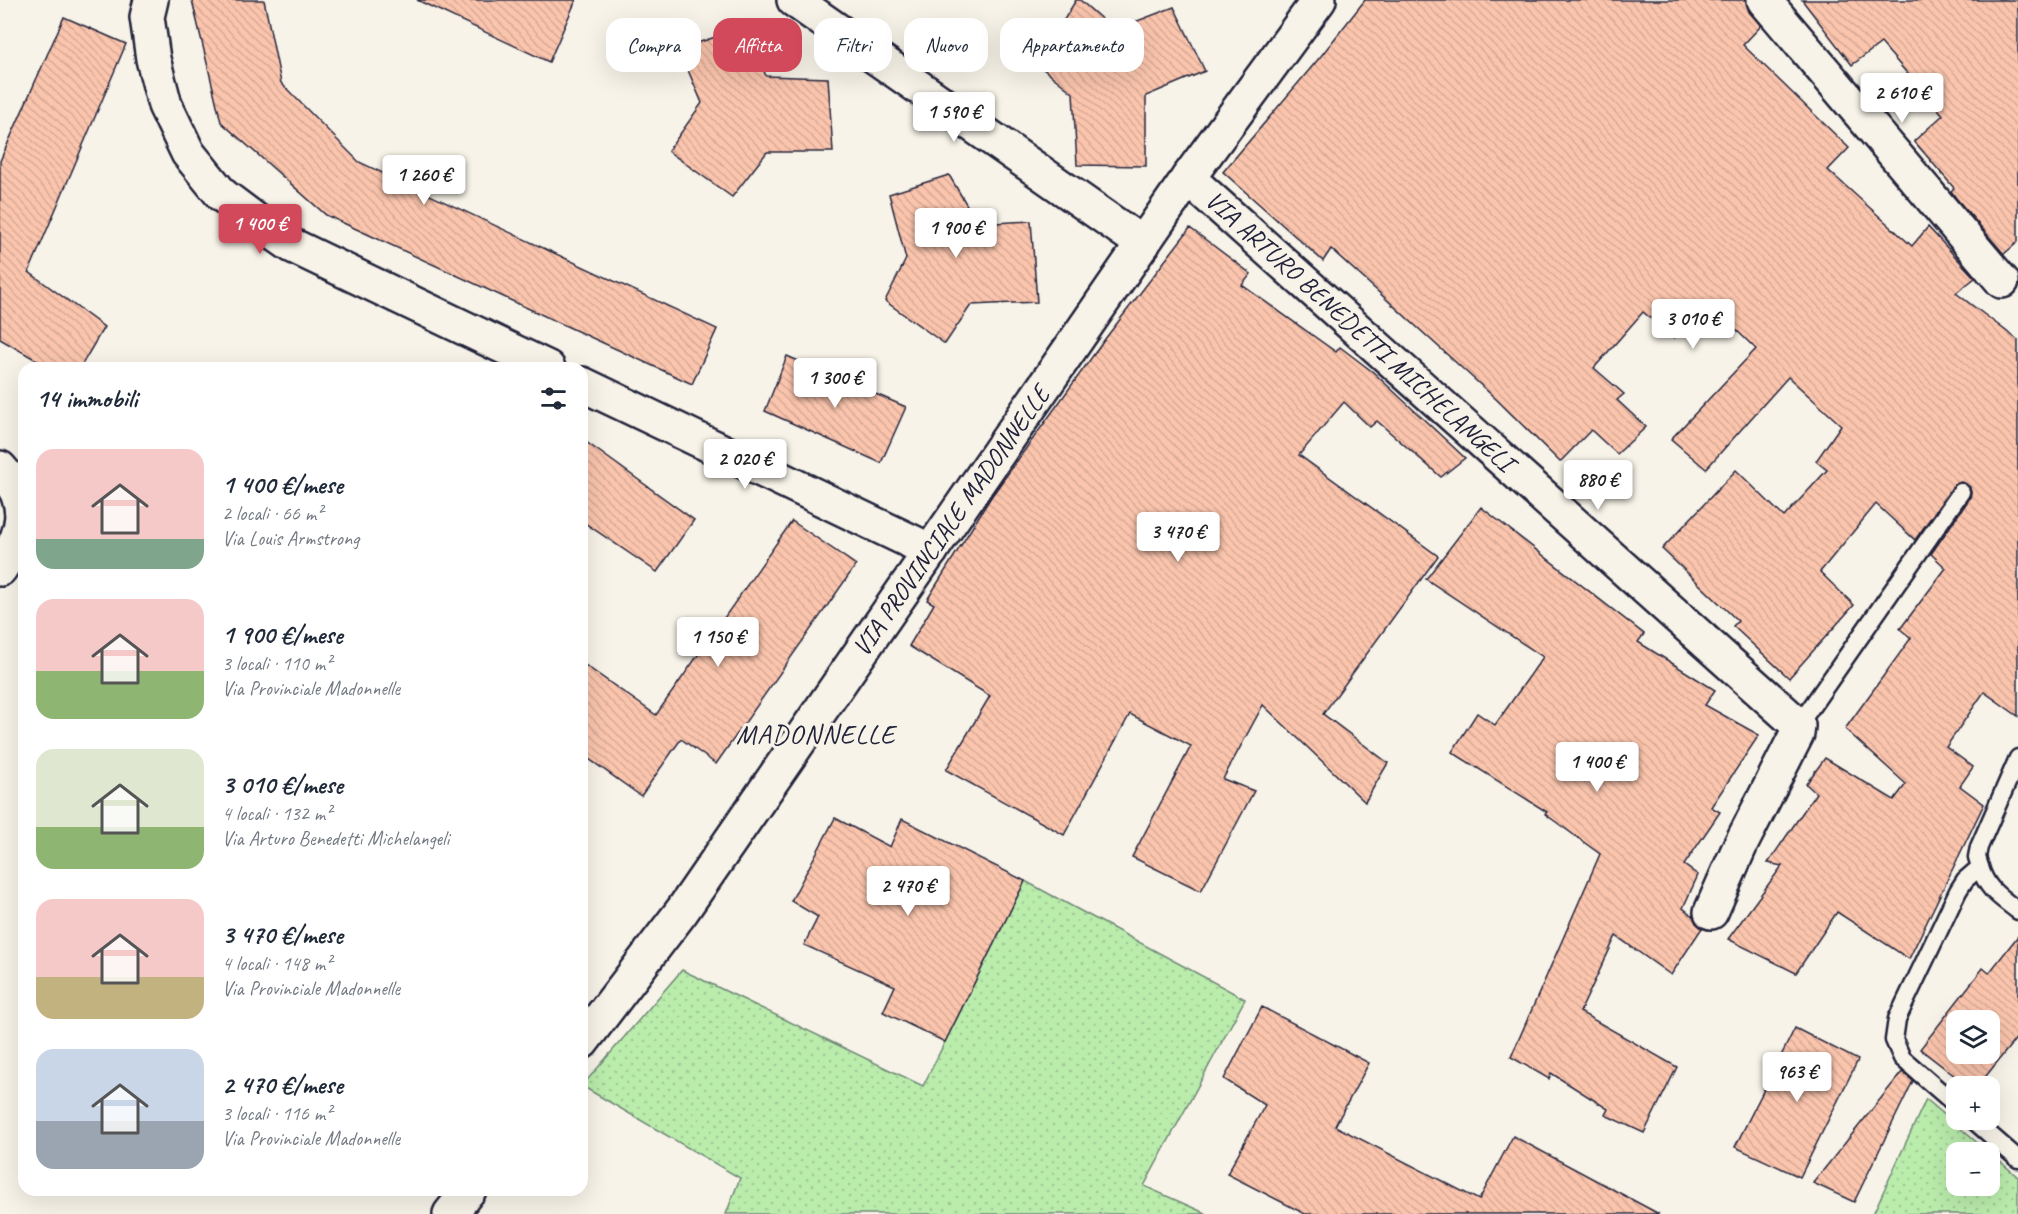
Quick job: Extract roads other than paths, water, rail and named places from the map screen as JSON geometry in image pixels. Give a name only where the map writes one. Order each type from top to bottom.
[{"type":"street","points":[[151,0],[147,18],[153,58],[165,105],[188,153],[222,195],[291,245],[535,362]]},
{"type":"street","points":[[794,0],[1143,244]]},
{"type":"street","name":"VIA PROVINCIALE MADONNELLE","points":[[588,1034],[682,911],[1188,178],[1319,0]]},
{"type":"street","points":[[1764,0],[2002,281]]},
{"type":"street","name":"VIA ARTURO BENEDETTI MICHELANGELI","points":[[1188,178],[1798,726]]},
{"type":"street","points":[[588,387],[930,551]]},
{"type":"street","points":[[0,468],[18,496]]},
{"type":"street","points":[[0,569],[18,538]]},
{"type":"street","points":[[1711,912],[1740,846],[1797,734],[1798,726]]},
{"type":"street","points":[[450,1214],[464,1196]]},
{"type":"lane","points":[[1798,726],[1961,492]]},
{"type":"lane","points":[[2018,758],[1979,847],[1977,857],[1990,890],[2018,911]]},
{"type":"lane","points":[[1946,1097],[1902,1058],[1894,1040],[1897,1019],[1958,891],[1965,880],[1980,867]]},
{"type":"lane","points":[[1985,1130],[2018,1159]]},
{"type":"district","name":"MADONNELLE","points":[[816,734]]}]
